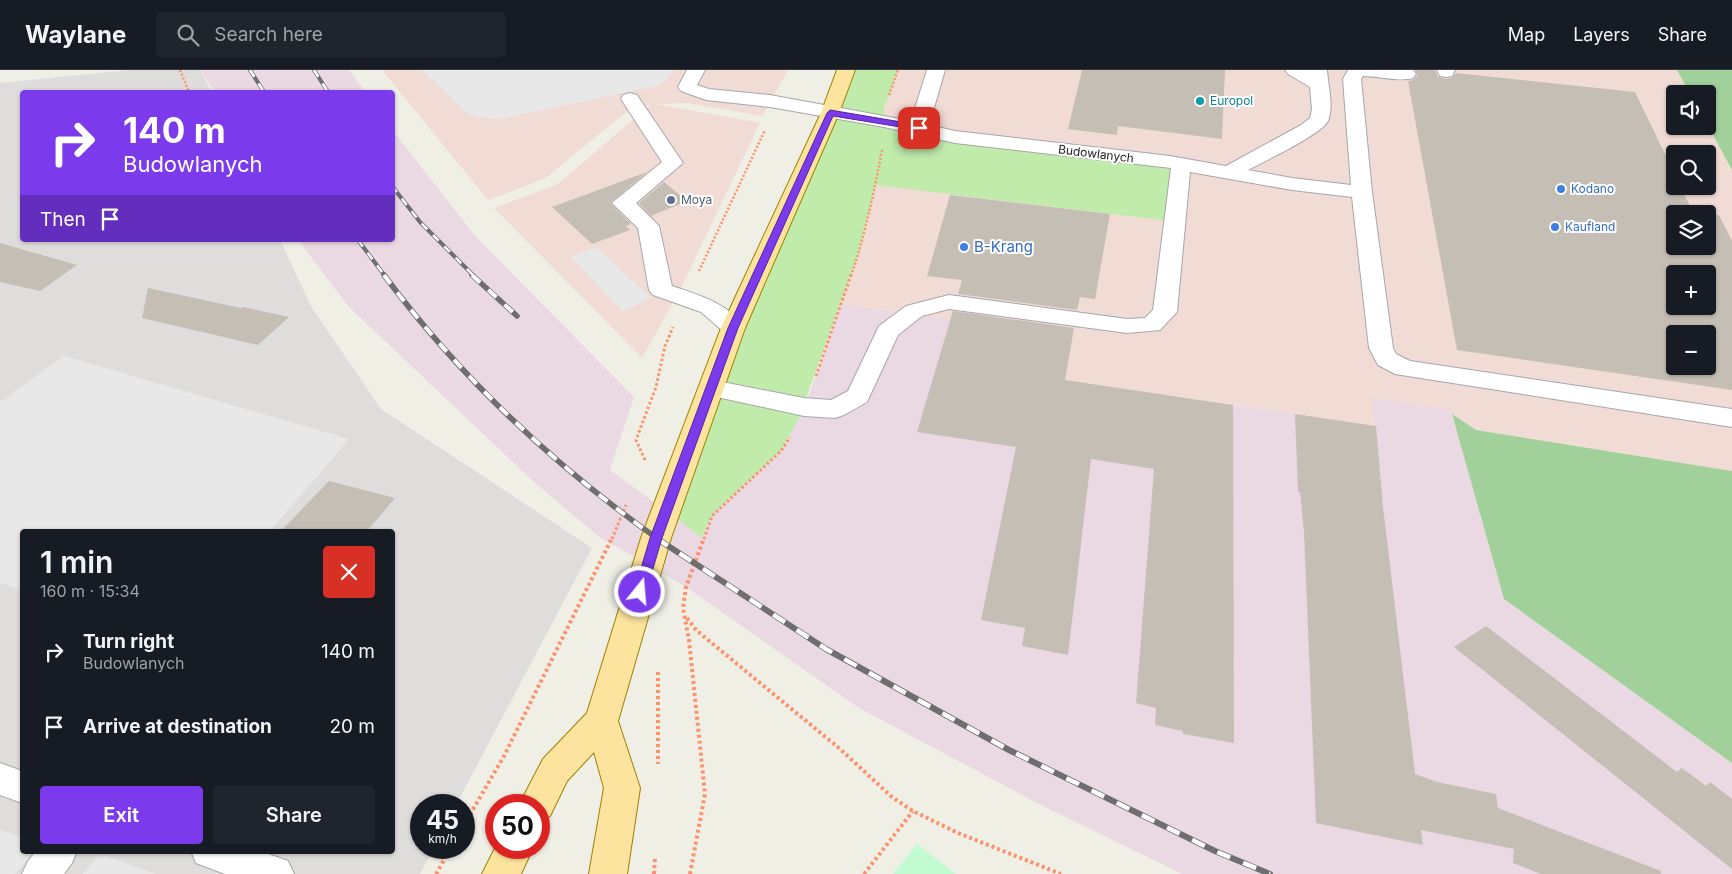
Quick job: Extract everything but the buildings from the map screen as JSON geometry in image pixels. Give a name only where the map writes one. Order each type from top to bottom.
[{"type":"main road","points":[[543,794],[555,770],[601,721],[656,538],[733,328],[830,113],[846,70]]},
{"type":"main road","points":[[601,721],[622,788],[608,874]]},
{"type":"main road","points":[[501,874],[509,859]]},
{"type":"street","name":"Budowlanych","points":[[696,70],[687,87],[706,94],[770,101],[884,121],[955,137],[1182,164],[1292,184],[1362,192]]},
{"type":"street","points":[[919,128],[936,70]]},
{"type":"street","points":[[1228,173],[1319,120],[1321,109],[1318,78],[1294,70]]},
{"type":"street","points":[[1407,74],[1363,71],[1355,73],[1352,79],[1362,192],[1381,348],[1387,358],[1404,368],[1732,418]]},
{"type":"street","points":[[630,99],[673,163],[624,203],[648,226],[661,290],[709,307],[733,328]]},
{"type":"street","points":[[712,388],[804,407],[835,409],[858,396],[888,331],[914,310],[949,302],[1127,326],[1152,325],[1165,312],[1182,164]]},
{"type":"street","points":[[0,780],[20,786]]},
{"type":"street","points":[[41,874],[58,854]]},
{"type":"street","points":[[218,854],[275,874]]},
{"type":"path","points":[[180,70],[188,90]]},
{"type":"path","points":[[690,874],[705,794],[683,601],[686,588],[709,520],[716,511],[781,451],[804,407],[858,256],[876,184],[886,131],[884,109],[898,70]]},
{"type":"path","points":[[642,468],[645,460]]},
{"type":"path","points":[[475,806],[504,756],[606,552],[629,499]]},
{"type":"path","points":[[680,594],[686,588]]},
{"type":"path","points":[[686,616],[696,630],[840,749],[879,786],[913,811],[958,833],[1061,874]]},
{"type":"path","points":[[658,664],[658,768]]},
{"type":"path","points":[[864,874],[913,811]]},
{"type":"path","points":[[654,874],[655,850]]},
{"type":"path","points":[[436,874],[445,859]]},
{"type":"shaded area","points":[[129,70],[201,70],[210,90],[20,90],[20,242],[281,242],[312,308],[381,409],[592,548],[462,794],[410,794],[410,859],[428,859],[420,874],[0,874],[0,83]]},
{"type":"shaded area","points":[[201,70],[349,70],[364,90],[213,90]]},
{"type":"shaded area","points":[[382,70],[788,70],[762,116],[687,103],[656,104],[760,123],[680,290],[642,358],[494,208],[558,184],[651,104],[624,114],[544,179],[488,200]]},
{"type":"shaded area","points":[[422,70],[674,70],[661,85],[505,118],[490,119],[468,114]]},
{"type":"shaded area","points":[[898,70],[1677,70],[1685,85],[1666,85],[1666,135],[1713,135],[1732,170],[1732,471],[1476,430],[1444,409],[1371,399],[1376,426],[1066,380],[1072,337],[841,304],[858,256],[876,184],[1176,222],[884,121],[884,109]]},
{"type":"shaded area","points":[[395,134],[476,237],[634,397],[610,470],[702,537],[709,520],[716,511],[781,451],[787,442],[810,392],[841,304],[1073,337],[1066,380],[1375,426],[1371,398],[1444,409],[1452,414],[1504,599],[1732,763],[1732,874],[1182,874],[1041,805],[859,708],[686,587],[598,536],[534,482],[349,307],[300,242],[395,242]]},
{"type":"shaded area","points":[[596,247],[651,298],[623,311],[570,257]]},
{"type":"shaded area","points":[[64,356],[349,439],[272,529],[20,529],[20,589],[0,583],[0,402]]},
{"type":"shaded area","points":[[0,830],[20,836],[20,854],[32,854],[15,874],[0,874]]},
{"type":"shaded area","points":[[100,854],[156,874],[83,874]]},
{"type":"green space","points":[[847,70],[898,70],[884,109],[884,121],[1181,165],[1176,222],[876,185],[858,256],[798,420],[781,451],[716,511],[709,520],[702,538],[667,511]]},
{"type":"green space","points":[[1677,70],[1732,70],[1732,170],[1713,135],[1716,135],[1716,85],[1685,85]]},
{"type":"green space","points":[[1452,414],[1476,430],[1732,471],[1732,763],[1504,599]]},
{"type":"green space","points":[[917,844],[956,874],[893,874]]},
{"type":"railway","points":[[250,70],[263,90]]},
{"type":"railway","points":[[314,70],[327,90]]},
{"type":"railway","points":[[395,190],[420,222],[474,276]]},
{"type":"railway","points":[[360,242],[385,276]]},
{"type":"railway","points":[[384,275],[444,349],[511,418],[582,481],[658,539]]},
{"type":"railway","points":[[472,275],[517,316]]},
{"type":"railway","points":[[656,538],[826,649],[1009,750],[1215,851],[1270,874]]},
{"type":"place","name":"Europol","points":[[1200,101]]},
{"type":"place","name":"Kodano","points":[[1561,189]]},
{"type":"place","name":"Moya","points":[[671,200]]},
{"type":"place","name":"Kaufland","points":[[1555,227]]},
{"type":"place","name":"B-Krang","points":[[964,247]]},
{"type":"route","points":[[640,592],[656,538],[733,328],[751,284],[830,113],[919,128]]}]
